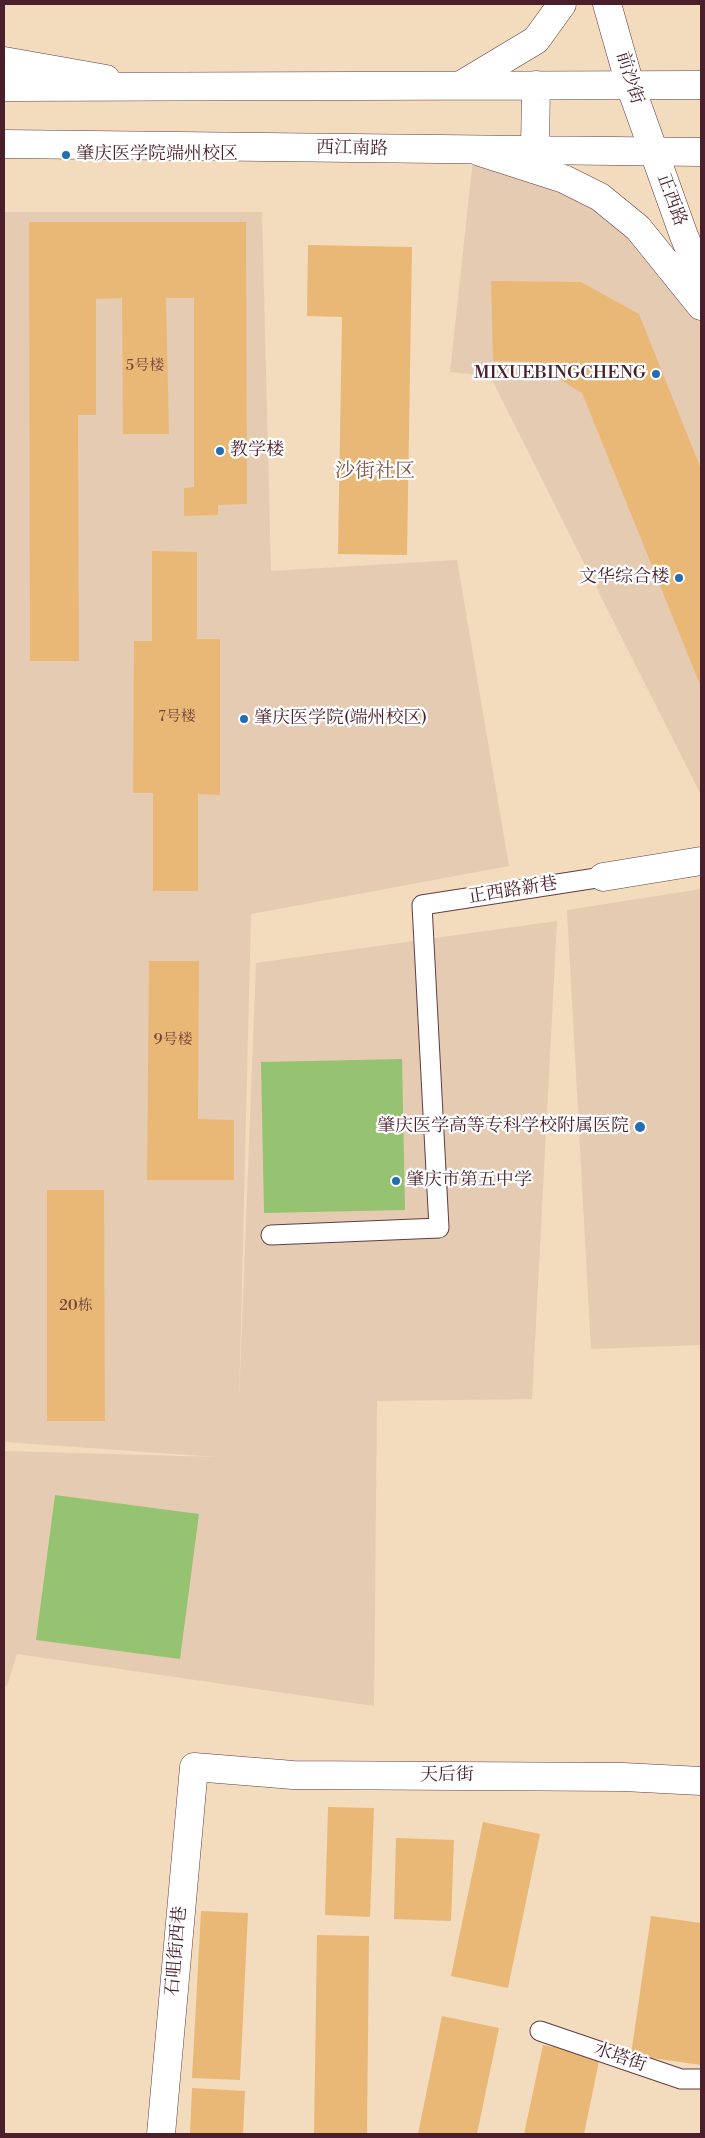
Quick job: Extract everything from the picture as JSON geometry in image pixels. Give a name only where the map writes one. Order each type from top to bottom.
[{"type":"street","points":[[461,85],[536,40],[562,4]]},
{"type":"street","name":"前沙街","points":[[608,4],[630,84],[653,152]]},
{"type":"street","points":[[4,62],[143,86]]},
{"type":"street","points":[[535,151],[536,85]]},
{"type":"street","points":[[4,87],[701,85]]},
{"type":"street","name":"西江南路","points":[[4,144],[701,152]]},
{"type":"street","points":[[474,150],[564,179],[600,197],[638,228],[701,306]]},
{"type":"street","name":"正西路","points":[[653,152],[701,276]]},
{"type":"street","points":[[603,877],[701,861]]},
{"type":"street","name":"天后街","points":[[194,1767],[293,1775],[623,1776],[701,1781]]},
{"type":"street","name":"石咀街西巷","points":[[161,2134],[194,1767]]},
{"type":"lane","name":"正西路新巷","points":[[271,1235],[439,1228],[422,905],[603,877]]},
{"type":"lane","name":"水塔街","points":[[540,2031],[681,2079],[701,2079]]},
{"type":"shaded area","points":[[474,150],[600,197],[701,310],[701,795],[490,376],[450,372]]},
{"type":"shaded area","name":"肇庆医学院(端州校区)","points":[[4,212],[262,212],[271,571],[457,560],[509,866],[251,914],[239,1402],[256,963],[557,921],[532,1399],[377,1401],[374,1706],[17,1654],[7,1686],[4,1686],[4,1451],[218,1457],[4,1442]]},
{"type":"shaded area","name":"肇庆医学高等专科学校附属医院","points":[[701,889],[701,1345],[591,1349],[567,910]]},
{"type":"green space","points":[[402,1059],[405,1210],[264,1213],[261,1062]]},
{"type":"green space","points":[[55,1495],[199,1514],[180,1659],[36,1640]]},
{"type":"building","name":"教学楼","points":[[29,222],[246,222],[247,504],[218,505],[218,515],[184,516],[184,488],[194,487],[194,298],[166,298],[169,434],[123,434],[122,298],[96,299],[96,415],[78,415],[79,661],[30,661]]},
{"type":"building","points":[[308,245],[412,247],[407,555],[338,554],[342,317],[307,316]]},
{"type":"building","name":"文华综合楼","points":[[491,281],[581,282],[639,314],[701,469],[701,687],[582,393],[532,362],[493,361]]},
{"type":"building","points":[[152,551],[197,552],[197,639],[220,639],[220,795],[198,794],[198,891],[153,891],[153,793],[133,793],[134,641],[152,641]]},
{"type":"building","points":[[149,961],[199,961],[198,1119],[234,1120],[234,1180],[147,1180]]},
{"type":"building","points":[[47,1190],[104,1190],[105,1421],[47,1421]]},
{"type":"building","points":[[328,1807],[374,1808],[370,1917],[325,1915]]},
{"type":"building","points":[[483,1822],[540,1834],[508,1988],[451,1976]]},
{"type":"building","points":[[396,1838],[454,1840],[451,1921],[394,1919]]},
{"type":"building","points":[[201,1911],[248,1913],[240,2080],[192,2078]]},
{"type":"building","points":[[651,1916],[701,1923],[701,2065],[631,2055]]},
{"type":"building","points":[[317,1935],[369,1936],[367,2134],[314,2134]]},
{"type":"building","points":[[442,2016],[499,2028],[477,2134],[418,2134]]},
{"type":"building","points":[[543,2045],[600,2056],[584,2134],[524,2134]]},
{"type":"building","points":[[192,2088],[245,2091],[243,2134],[190,2134]]},
{"type":"place","name":"肇庆医学院端州校区","points":[[66,155]]},
{"type":"place","name":"MIXUEBINGCHENG","points":[[656,374]]},
{"type":"place","name":"教学楼","points":[[220,451]]},
{"type":"place","name":"文华综合楼","points":[[679,578]]},
{"type":"place","name":"肇庆医学院(端州校区)","points":[[244,719]]},
{"type":"place","name":"肇庆医学高等专科学校附属医院","points":[[640,1127]]},
{"type":"place","name":"肇庆市第五中学","points":[[396,1181]]},
{"type":"district","name":"沙街社区","points":[[375,472]]}]
